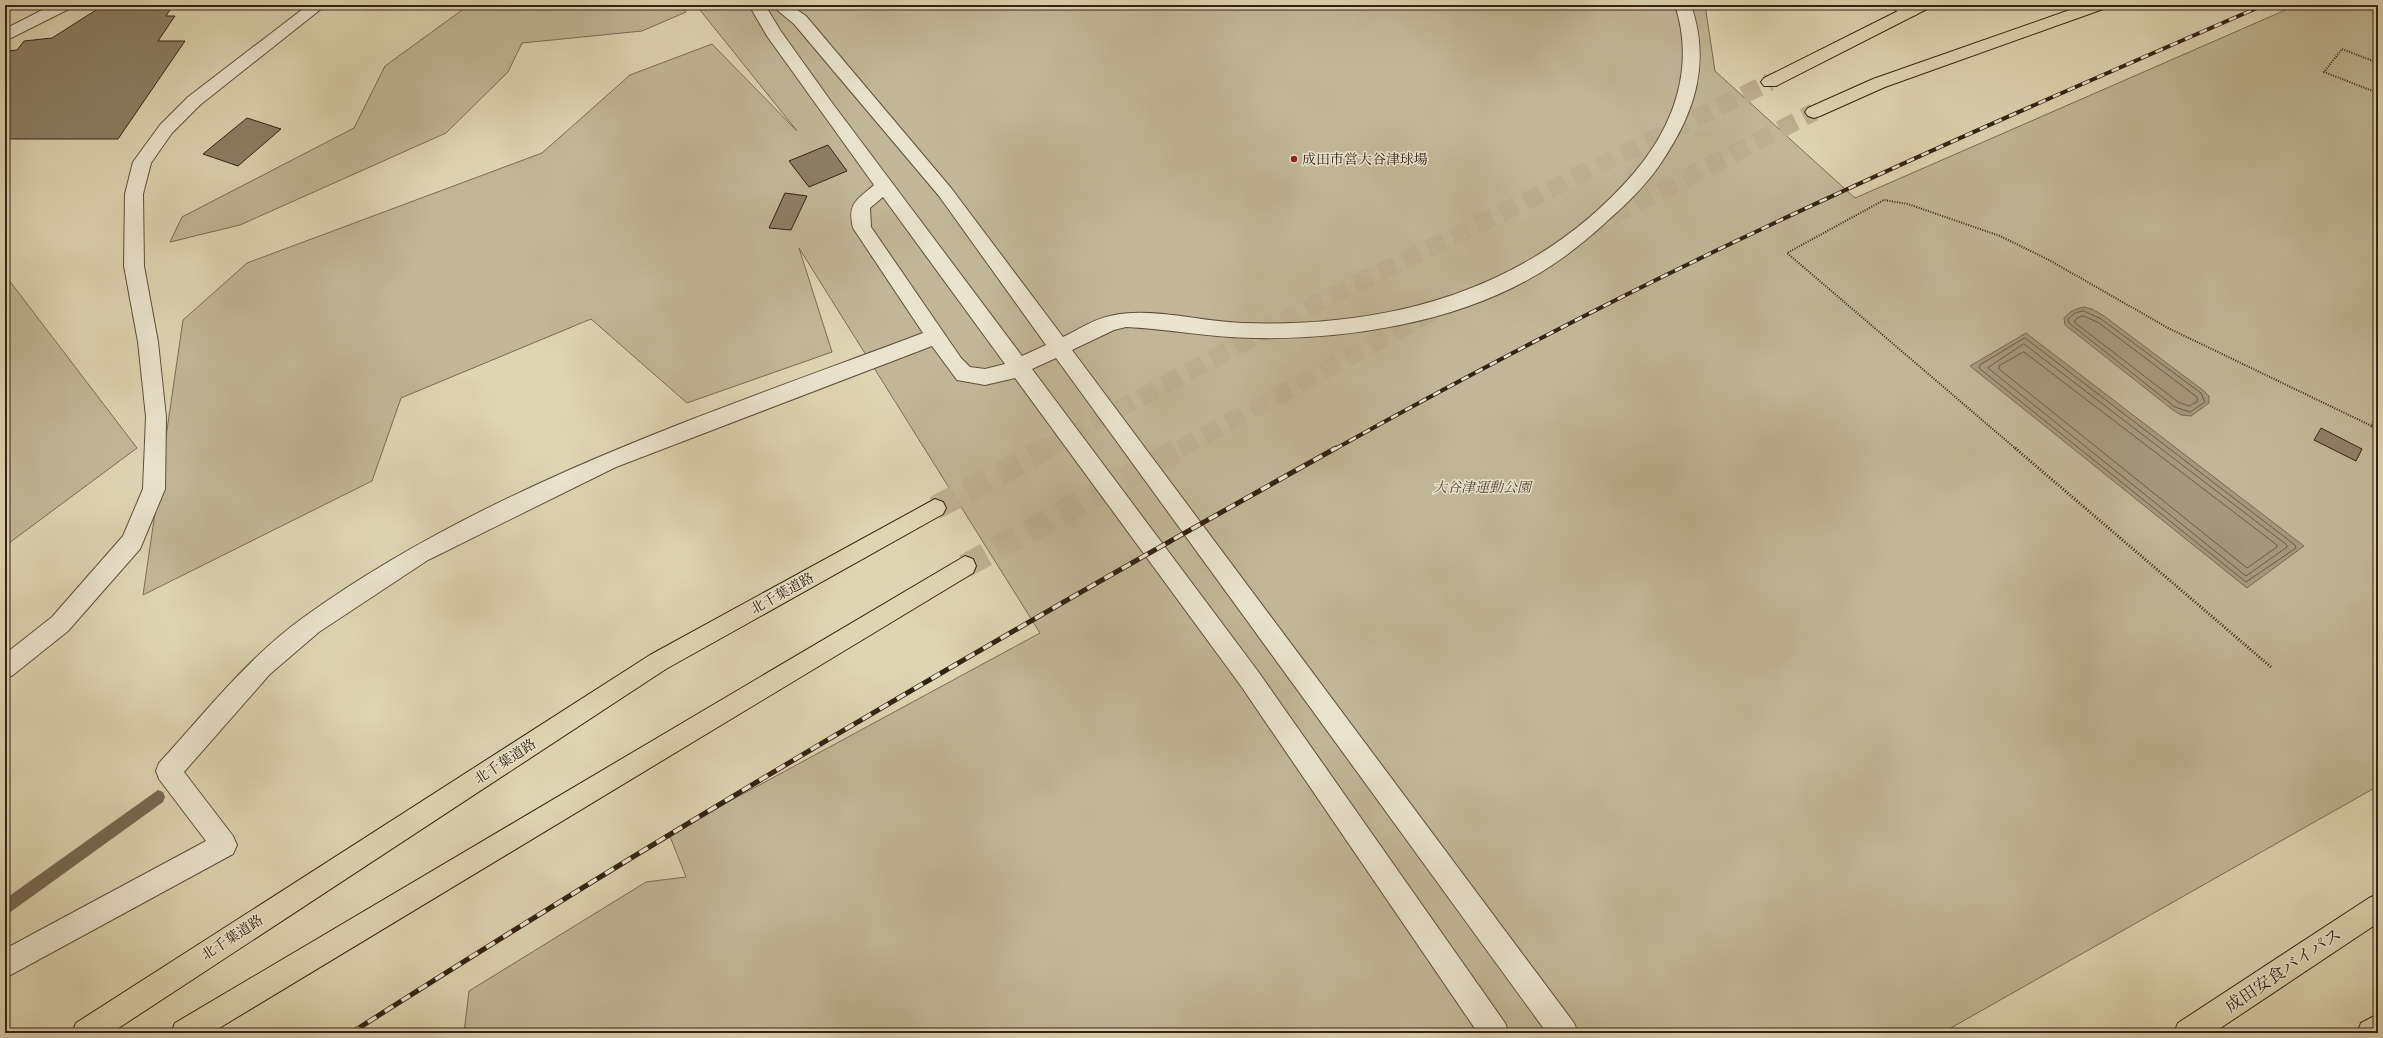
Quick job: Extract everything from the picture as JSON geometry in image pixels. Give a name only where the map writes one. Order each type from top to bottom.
[{"type":"main road","points":[[1814,112],[1879,83],[2100,5]]},
{"type":"main road","points":[[1770,82],[1830,52],[1911,7]]},
{"type":"main road","name":"北千葉道路","points":[[86,1033],[658,662],[935,508]]},
{"type":"main road","points":[[185,1033],[965,566]]},
{"type":"main road","name":"成田安食バイパス","points":[[2188,1033],[2378,907]]},
{"type":"main road","points":[[2371,1033],[2378,1028]]},
{"type":"street","points":[[5,36],[65,5]]},
{"type":"street","points":[[5,668],[60,624],[132,542],[154,489],[156,417],[148,342],[134,266],[134,194],[142,162],[166,129],[194,101],[318,5]]},
{"type":"street","points":[[756,5],[884,186],[1248,678],[1495,1033]]},
{"type":"street","points":[[779,5],[800,20],[945,192],[1564,1033]]},
{"type":"street","points":[[884,186],[862,203],[858,214],[862,228],[964,374],[985,377],[1006,373],[1110,323],[1126,320],[1256,331],[1327,328],[1372,322],[1443,306],[1513,279],[1557,252],[1583,232],[1631,189],[1654,164],[1680,116],[1690,89],[1693,64],[1691,35],[1683,5]]},
{"type":"street","points":[[5,964],[224,845],[182,788],[168,772],[262,667],[311,625],[420,553],[608,461],[936,336]]},
{"type":"path","points":[[2378,63],[2342,49],[2324,72],[2378,93]]},
{"type":"path","points":[[2271,667],[1787,252],[1884,200],[1908,204],[2000,236],[2035,253],[2168,328],[2371,427],[2378,429]]},
{"type":"path","points":[[2371,427],[2378,411]]},
{"type":"green space","points":[[469,5],[681,5],[686,12],[642,31],[522,43],[508,72],[446,133],[240,225],[170,242],[182,217],[354,128],[385,66]]},
{"type":"green space","name":"大谷津運動公園","points":[[696,5],[1705,5],[1715,71],[1855,198],[2297,5],[2378,5],[2378,786],[1942,1033],[464,1033],[469,991],[646,882],[686,877],[669,834],[1040,633],[799,248],[832,352],[687,403],[591,319],[401,398],[372,481],[143,595],[183,320],[247,263],[542,153],[630,75],[712,44],[797,131]]},
{"type":"green space","points":[[5,275],[137,448],[5,546]]},
{"type":"water","points":[[2084,307],[2092,309],[2104,316],[2204,391],[2209,396],[2209,403],[2191,416],[2181,415],[2173,410],[2065,325],[2064,318],[2066,316],[2073,311]]},
{"type":"water","points":[[2026,333],[2304,546],[2247,588],[1970,366]]},
{"type":"building","points":[[104,5],[173,5],[166,16],[175,16],[158,41],[185,41],[118,139],[5,139],[5,51],[17,50],[24,41],[52,38]]},
{"type":"building","points":[[247,118],[281,129],[238,166],[203,154]]},
{"type":"building","points":[[828,145],[847,171],[809,187],[789,161]]},
{"type":"building","points":[[785,193],[807,196],[791,230],[769,228]]},
{"type":"building","points":[[2321,428],[2362,449],[2356,461],[2314,440]]},
{"type":"waterway","points":[[5,908],[158,797]]},
{"type":"tunnel","points":[[1045,449],[1309,307],[1770,82]]},
{"type":"tunnel","points":[[1588,229],[1814,112]]},
{"type":"tunnel","points":[[1180,449],[1441,307]]},
{"type":"tunnel","points":[[935,508],[1047,448]]},
{"type":"tunnel","points":[[965,566],[1182,448]]},
{"type":"railway","points":[[1335,449],[1520,349],[1613,301],[1776,222],[2054,96],[2264,5]]},
{"type":"railway","points":[[351,1033],[472,956],[716,806],[1086,589],[1336,448]]},
{"type":"place","name":"成田市営大谷津球場","points":[[1294,159]]}]
